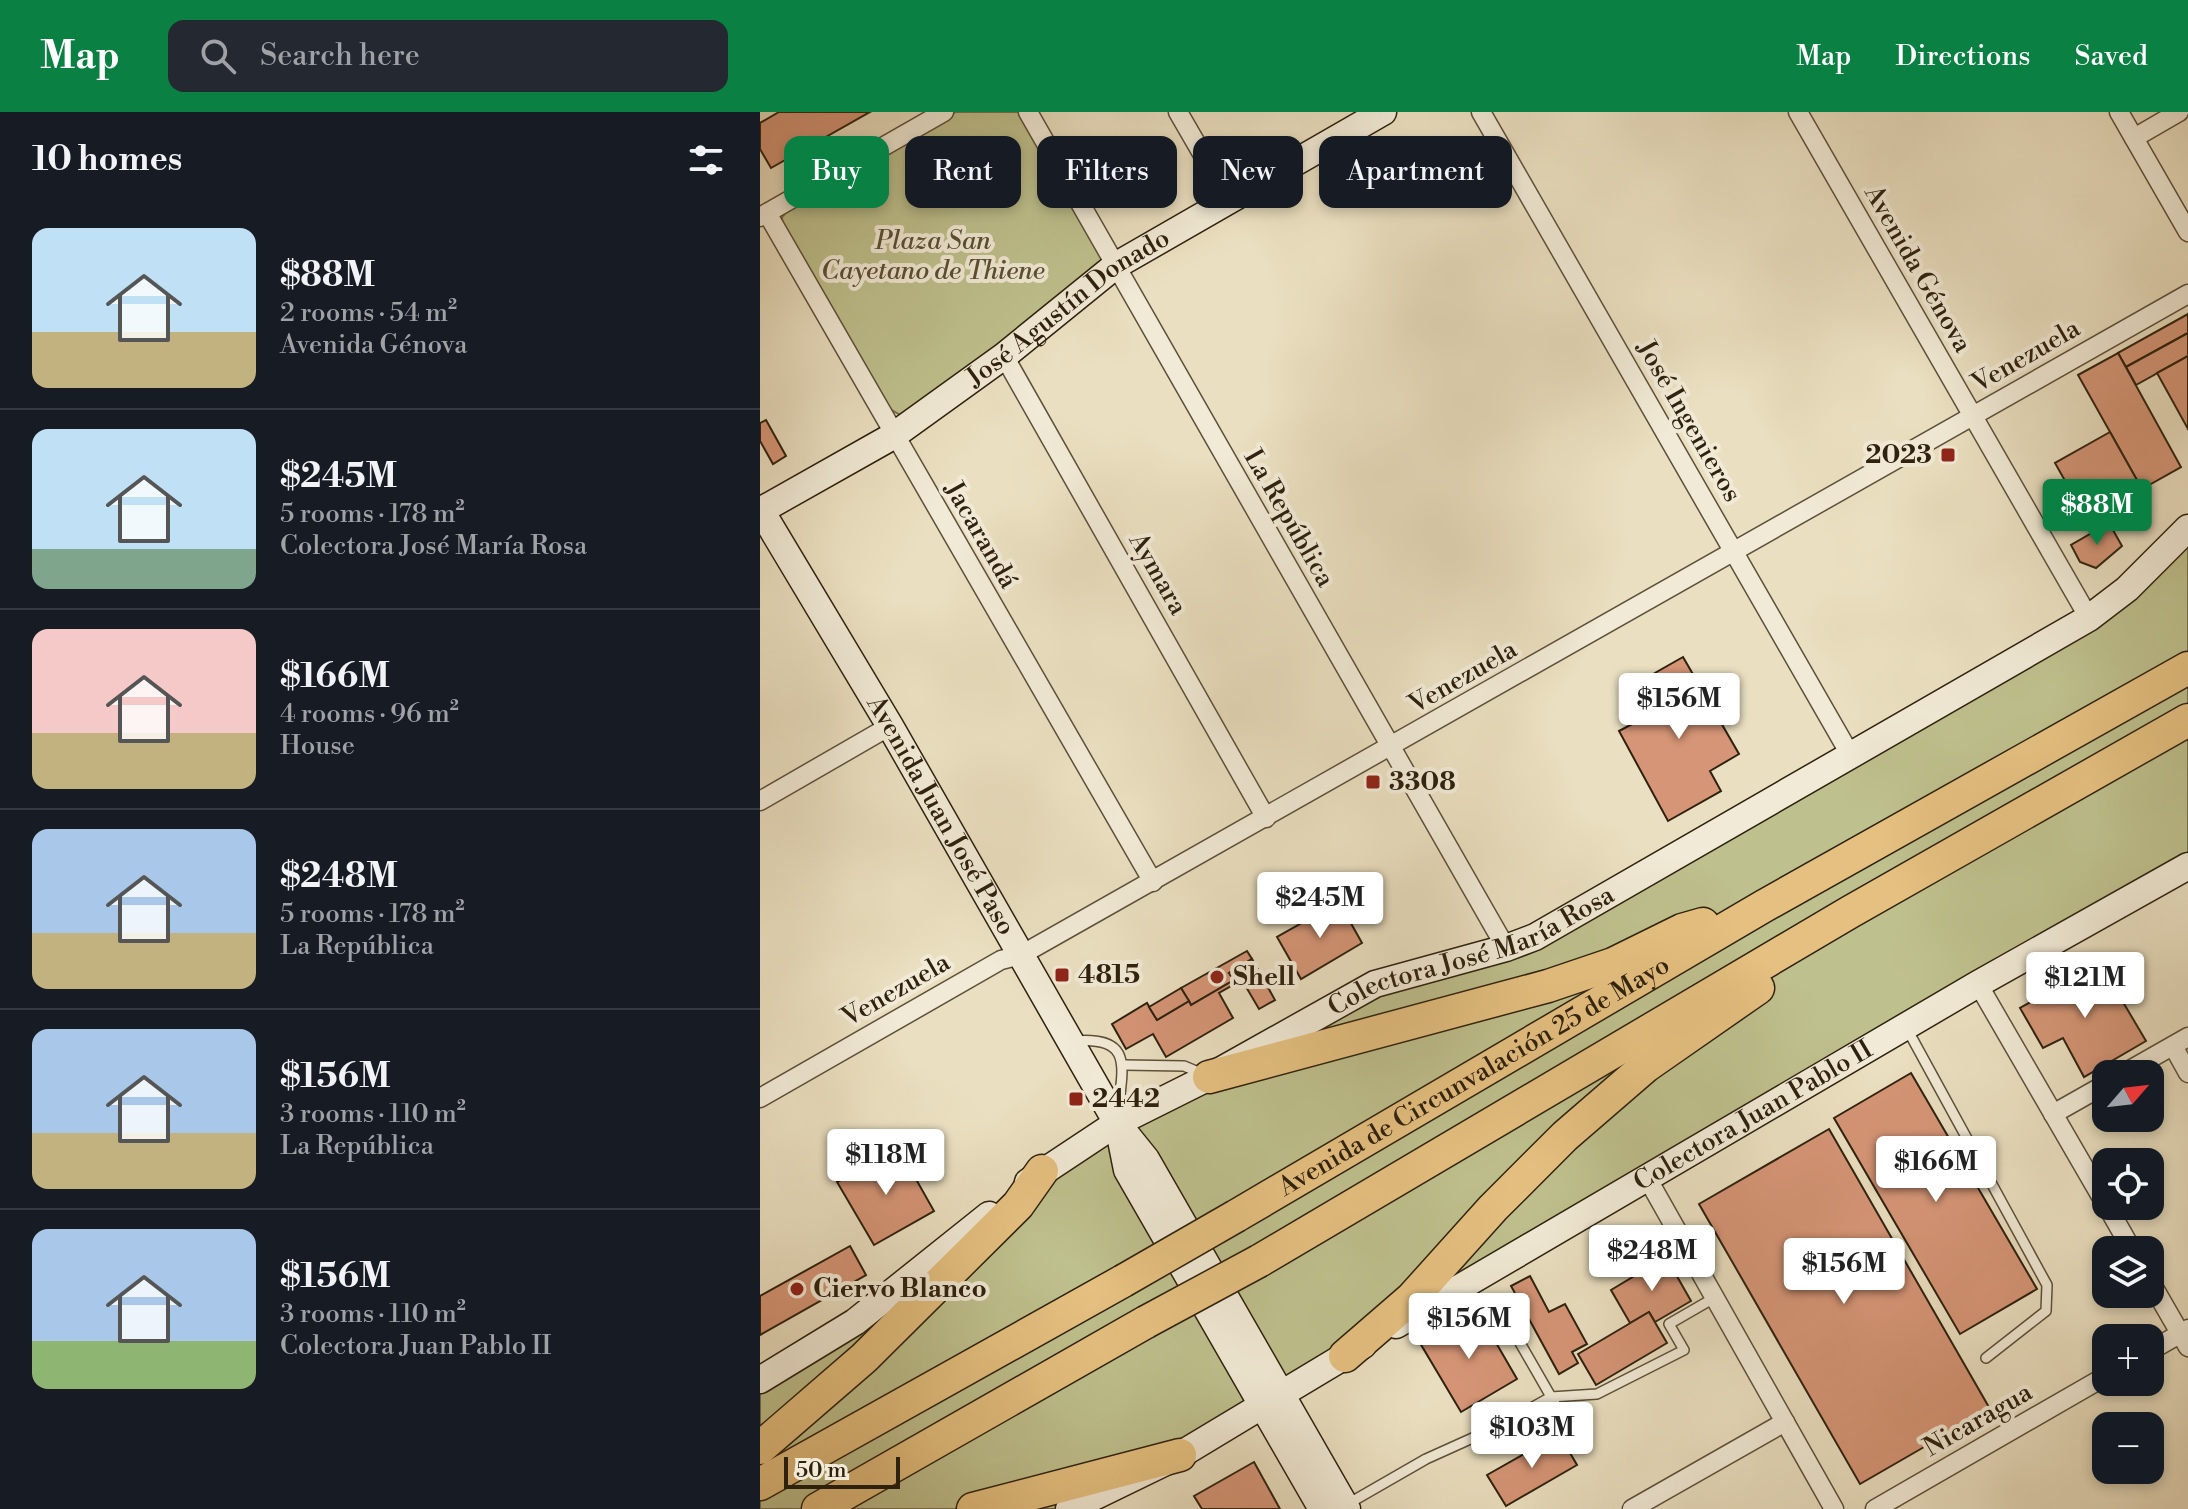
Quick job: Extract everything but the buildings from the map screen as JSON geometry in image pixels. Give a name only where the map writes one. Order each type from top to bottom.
[{"type":"highway","name":"Avenida de Circunvalación 25 de Mayo","points":[[760,1484],[1123,1281],[1764,906],[2188,668]]},
{"type":"highway","name":"Avenida de Circunvalación 25 de Mayo","points":[[818,1509],[1259,1261],[1850,912],[2188,720]]},
{"type":"highway","points":[[1209,1077],[1548,986],[1613,964],[1682,930],[1764,906]]},
{"type":"highway","points":[[1345,1356],[1412,1298],[1493,1208],[1576,1126],[1646,1066],[1774,977],[1850,912]]},
{"type":"highway","points":[[760,1448],[864,1358],[1018,1205],[1042,1171]]},
{"type":"highway","points":[[973,1509],[1180,1455]]},
{"type":"main road","name":"José Agustín Donado","points":[[1303,158],[1383,112]]},
{"type":"main road","name":"José Agustín Donado","points":[[760,511],[893,436],[1004,356],[1115,266],[1215,208]]},
{"type":"main road","name":"Avenida Juan José Paso","points":[[760,511],[890,726],[1117,1123],[1127,1170],[1338,1508]]},
{"type":"main road","name":"Colectora José María Rosa","points":[[760,1380],[886,1300],[1042,1171],[1117,1123],[1209,1077],[1375,984],[1535,937],[2089,618],[2127,589],[2188,528]]},
{"type":"main road","name":"Colectora Juan Pablo II","points":[[1069,1509],[1180,1455],[1646,1176],[2188,866]]},
{"type":"street","points":[[763,215],[944,112]]},
{"type":"street","name":"La República","points":[[1028,112],[1506,948]]},
{"type":"street","points":[[1178,112],[1193,138]]},
{"type":"street","name":"José Ingenieros","points":[[1481,112],[1851,756]]},
{"type":"street","name":"Avenida Génova","points":[[1798,112],[2089,618]]},
{"type":"street","points":[[2119,112],[2188,232]]},
{"type":"street","points":[[2134,138],[2179,112]]},
{"type":"street","name":"Jacarandá","points":[[763,215],[1153,882]]},
{"type":"street","name":"Venezuela","points":[[760,1098],[1001,960],[1021,955],[1153,882],[2188,294]]},
{"type":"street","name":"Aymara","points":[[1004,356],[1266,818]]},
{"type":"street","points":[[760,801],[890,726]]},
{"type":"street","points":[[1978,984],[2092,1181]]},
{"type":"street","points":[[2147,1060],[2180,1041],[2188,1073]]},
{"type":"street","points":[[2053,1114],[2092,1092]]},
{"type":"street","points":[[1646,1176],[1834,1509]]},
{"type":"street","points":[[2164,1303],[2185,1337],[2164,1345]]},
{"type":"street","name":"Nicaragua","points":[[1875,1509],[2092,1384]]},
{"type":"street","points":[[1632,1509],[1785,1422]]},
{"type":"lane","points":[[1905,1026],[2047,1285],[2046,1311],[1986,1358]]},
{"type":"lane","points":[[1070,1041],[1101,1039],[1114,1046],[1124,1065],[1117,1123]]},
{"type":"lane","points":[[1124,1065],[1184,1066],[1209,1077]]},
{"type":"lane","points":[[1338,1508],[1426,1459],[1497,1427],[1551,1397],[1597,1394],[1684,1350],[1669,1324],[1714,1298]]},
{"type":"lane","points":[[1504,1315],[1577,1442]]},
{"type":"green space","name":"Plaza San Cayetano de Thiene","points":[[956,112],[1019,112],[1037,143],[1037,208],[1075,208],[1102,255],[1102,268],[904,417],[881,404],[783,233],[782,217],[790,208],[889,208],[889,150],[905,141],[905,208],[1021,208],[1021,136],[913,136]]},
{"type":"green space","points":[[2188,528],[2188,866],[1069,1509],[760,1509],[760,1380],[1042,1171],[1375,984],[1506,948],[2089,618]]},
{"type":"place","name":"2023","points":[[1948,455]]},
{"type":"place","name":"3308","points":[[1373,782]]},
{"type":"place","name":"4815","points":[[1062,975]]},
{"type":"place","name":"Shell","points":[[1217,977]]},
{"type":"place","name":"2442","points":[[1076,1099]]},
{"type":"place","name":"Ciervo Blanco","points":[[797,1289]]}]
